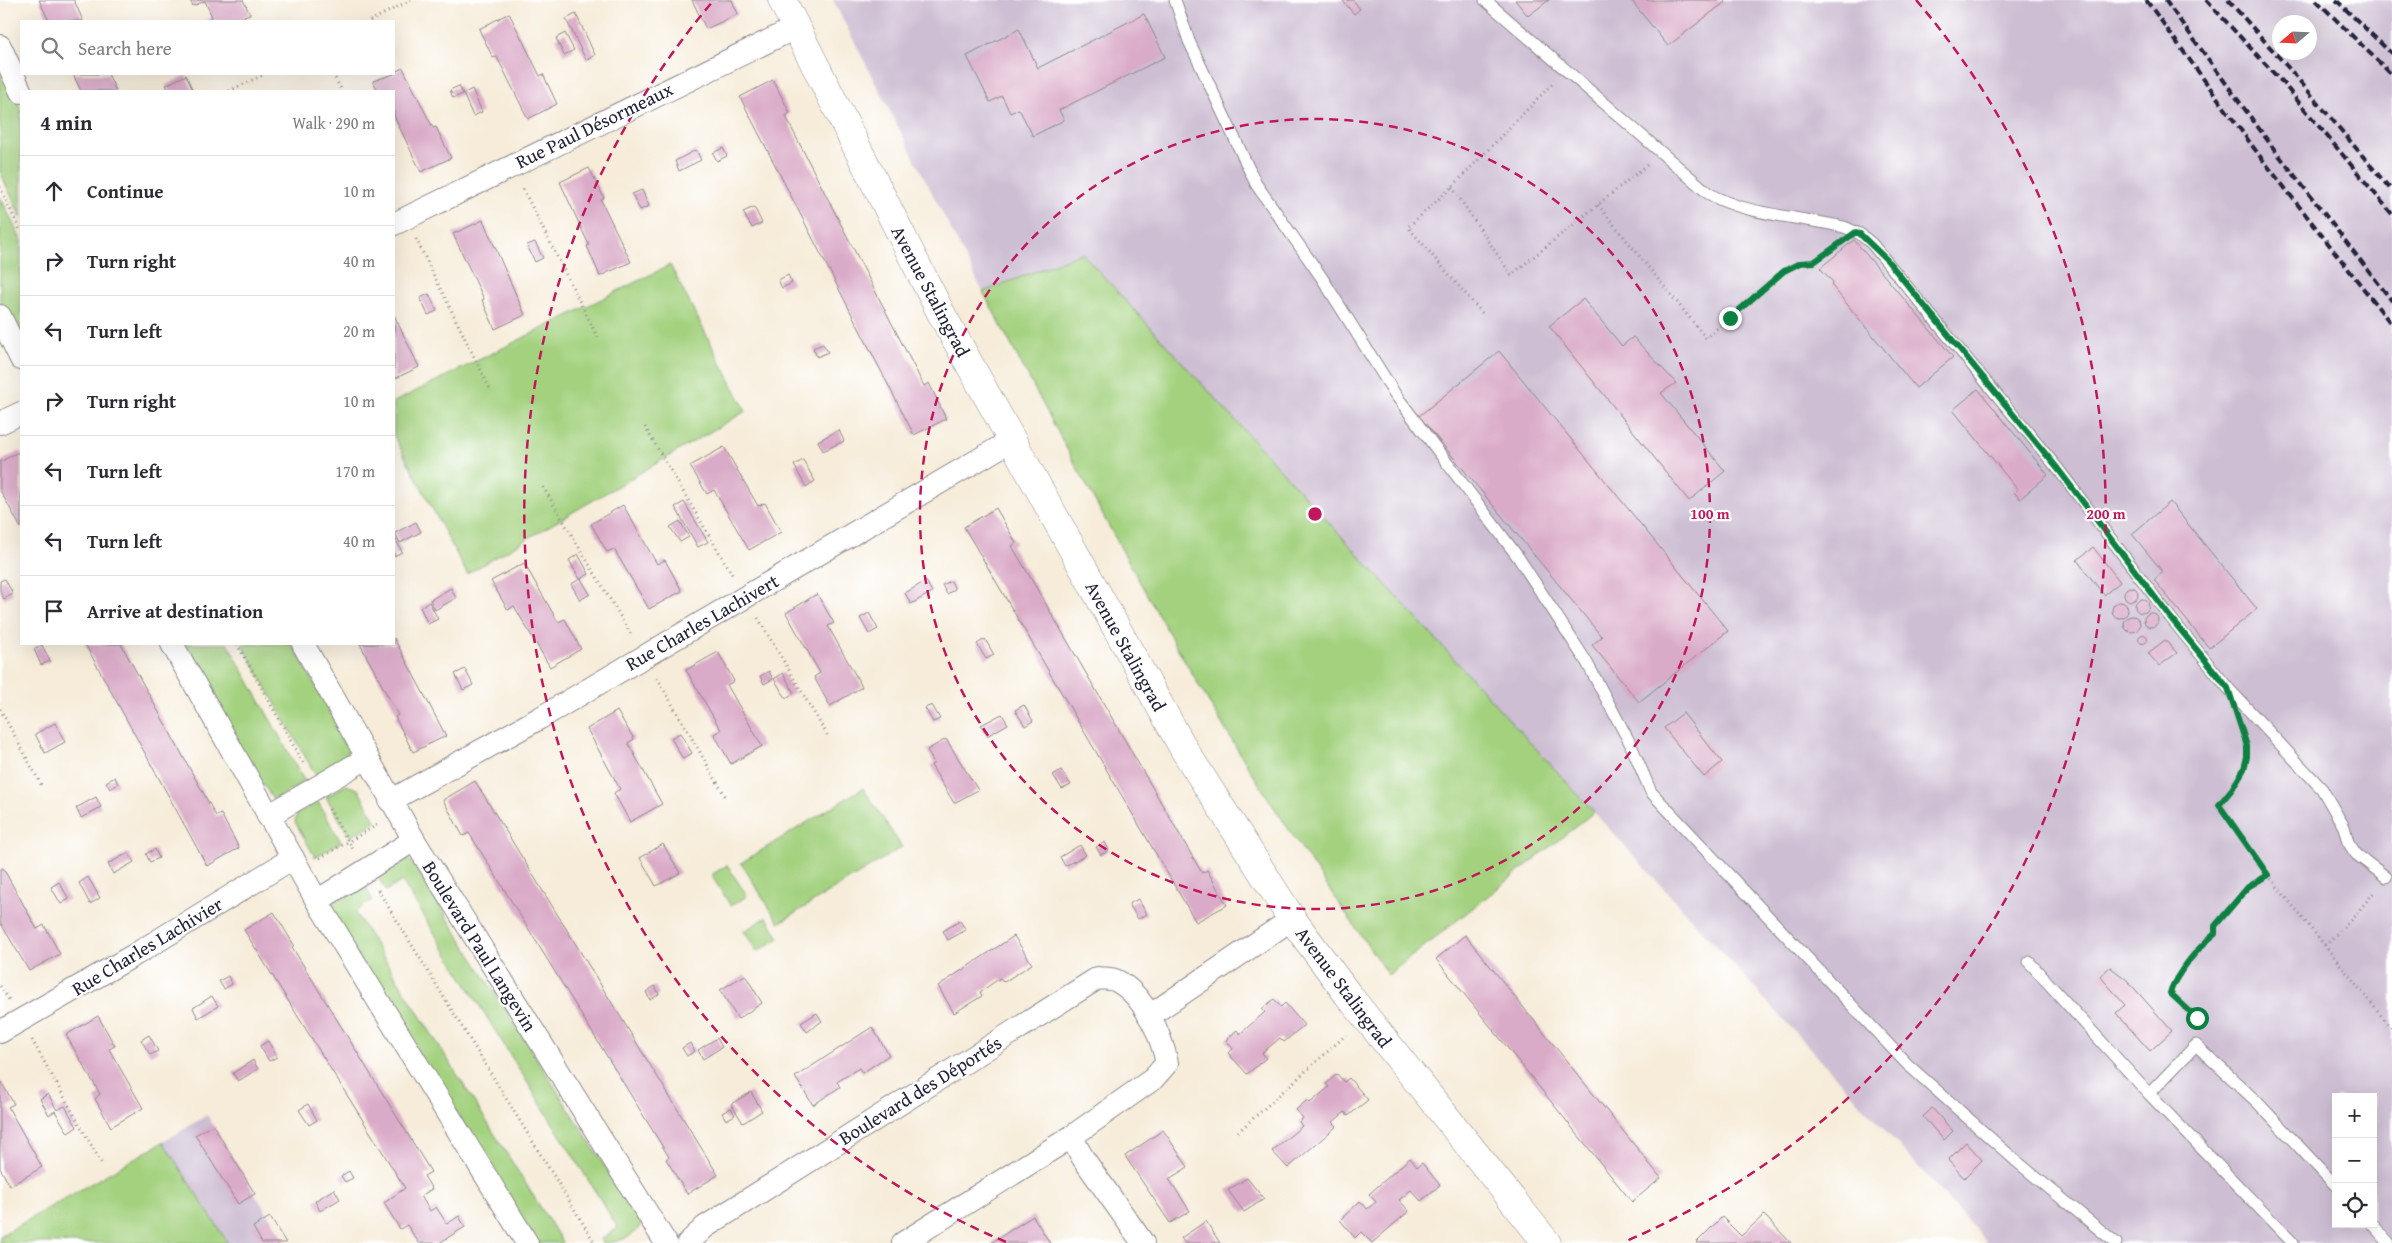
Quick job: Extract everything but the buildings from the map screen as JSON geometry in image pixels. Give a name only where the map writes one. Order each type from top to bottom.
[{"type":"street","name":"Avenue Stalingrad","points":[[782,0],[941,312],[1184,751],[1292,918],[1428,1097],[1547,1243]]},
{"type":"street","name":"Rue Paul Désormeaux","points":[[399,221],[795,28]]},
{"type":"street","points":[[0,46],[20,90]]},
{"type":"street","points":[[0,316],[20,356]]},
{"type":"street","points":[[0,423],[20,413]]},
{"type":"street","name":"Rue Charles Lachivert","points":[[394,807],[548,713],[1012,440]]},
{"type":"street","points":[[173,645],[316,901],[526,1243]]},
{"type":"street","name":"Boulevard Paul Langevin","points":[[304,645],[414,840],[666,1243]]},
{"type":"street","points":[[268,816],[367,758]]},
{"type":"street","points":[[316,901],[414,840]]},
{"type":"street","name":"Rue Charles Lachivier","points":[[0,1032],[296,864]]},
{"type":"street","points":[[1149,1016],[1292,918]]},
{"type":"street","name":"Boulevard des Déportés","points":[[688,1243],[704,1227],[1098,978],[1116,980],[1133,994],[1162,1038],[1167,1063],[1153,1079],[1071,1136],[903,1243]]},
{"type":"street","points":[[1071,1136],[1143,1243]]},
{"type":"lane","points":[[1175,0],[1189,41],[1256,184],[1322,278],[1395,394],[1518,557],[1586,661],[1630,743],[1652,792],[1907,1064],[2015,1160],[2116,1243]]},
{"type":"lane","points":[[1485,0],[1708,193],[1727,204],[1827,223],[1856,232],[1872,244],[2058,469],[2170,617],[2228,688],[2322,789],[2344,827],[2348,842],[2356,854],[2386,877]]},
{"type":"lane","points":[[2029,962],[2149,1094],[2293,1243]]},
{"type":"lane","points":[[2149,1094],[2196,1045],[2257,1102],[2333,1183]]},
{"type":"lane","points":[[2376,1228],[2389,1243]]},
{"type":"path","points":[[372,20],[411,0]]},
{"type":"path","points":[[1482,313],[1408,227],[1452,187],[1566,70]]},
{"type":"path","points":[[231,90],[263,75]]},
{"type":"path","points":[[334,75],[341,90]]},
{"type":"path","points":[[1452,187],[1511,275],[1660,152]]},
{"type":"path","points":[[511,166],[598,338]]},
{"type":"path","points":[[0,187],[20,230]]},
{"type":"path","points":[[1598,205],[1706,338],[1784,271],[1800,263],[1814,262],[1856,232]]},
{"type":"path","points":[[399,221],[491,391]]},
{"type":"path","points":[[237,645],[348,842],[595,1243]]},
{"type":"path","points":[[0,709],[43,788]]},
{"type":"path","points":[[2242,730],[2247,757],[2244,769],[2232,789],[2219,805],[2268,875],[2392,1029]]},
{"type":"path","points":[[296,864],[348,842],[394,807]]},
{"type":"path","points":[[2196,1045],[2202,1030],[2197,1018],[2170,993],[2172,986],[2188,963],[2215,934],[2215,926],[2220,919],[2248,887],[2268,875]]},
{"type":"path","points":[[2325,945],[2352,920],[2386,877]]},
{"type":"path","points":[[1238,1132],[1366,1017]]},
{"type":"path","points":[[20,1021],[103,1166]]},
{"type":"shaded area","points":[[833,0],[2392,0],[2392,1243],[1988,1243],[1083,254],[983,292]]},
{"type":"shaded area","points":[[207,1115],[286,1243],[228,1243],[163,1142]]},
{"type":"green space","points":[[0,63],[20,108],[20,216],[0,171]]},
{"type":"green space","points":[[0,196],[20,238],[20,337],[17,335],[0,299]]},
{"type":"green space","points":[[1082,253],[1594,812],[1388,975],[1269,799],[1198,684],[1104,517],[983,292]]},
{"type":"green space","points":[[670,265],[746,411],[467,574],[395,438],[395,402]]},
{"type":"green space","points":[[178,645],[229,645],[305,782],[273,800]]},
{"type":"green space","points":[[243,645],[293,645],[349,746],[349,750],[343,760],[316,776]]},
{"type":"green space","points":[[346,785],[358,789],[376,822],[350,837],[326,797]]},
{"type":"green space","points":[[863,788],[902,847],[779,923],[741,863]]},
{"type":"green space","points":[[318,802],[341,842],[315,857],[295,822],[297,814]]},
{"type":"green space","points":[[406,859],[412,862],[641,1223],[639,1228],[631,1235],[614,1242],[603,1243],[601,1239],[618,1228],[402,881],[386,891],[378,877]]},
{"type":"green space","points":[[727,865],[747,896],[731,906],[711,875]]},
{"type":"green space","points":[[365,884],[372,900],[355,912],[563,1243],[538,1243],[327,907]]},
{"type":"green space","points":[[767,917],[779,938],[757,952],[744,931]]},
{"type":"green space","points":[[163,1142],[228,1243],[0,1243],[0,1236]]},
{"type":"railway","points":[[2146,0],[2259,155],[2392,325]]},
{"type":"railway","points":[[2165,0],[2271,145],[2392,301]]},
{"type":"railway","points":[[2206,0],[2282,82],[2392,214]]},
{"type":"railway","points":[[2228,0],[2293,73],[2392,191]]},
{"type":"railway","points":[[2316,0],[2392,75]]},
{"type":"railway","points":[[2336,0],[2392,54]]},
{"type":"route","points":[[1730,318],[1784,271],[1800,263],[1814,262],[1856,232],[1860,234],[1887,260],[2058,469],[2170,617],[2228,688],[2247,746],[2247,757],[2244,769],[2232,789],[2219,805],[2268,875],[2248,887],[2241,898],[2220,919],[2215,926],[2215,934],[2209,938],[2188,963],[2172,986],[2170,993],[2197,1018]]}]
